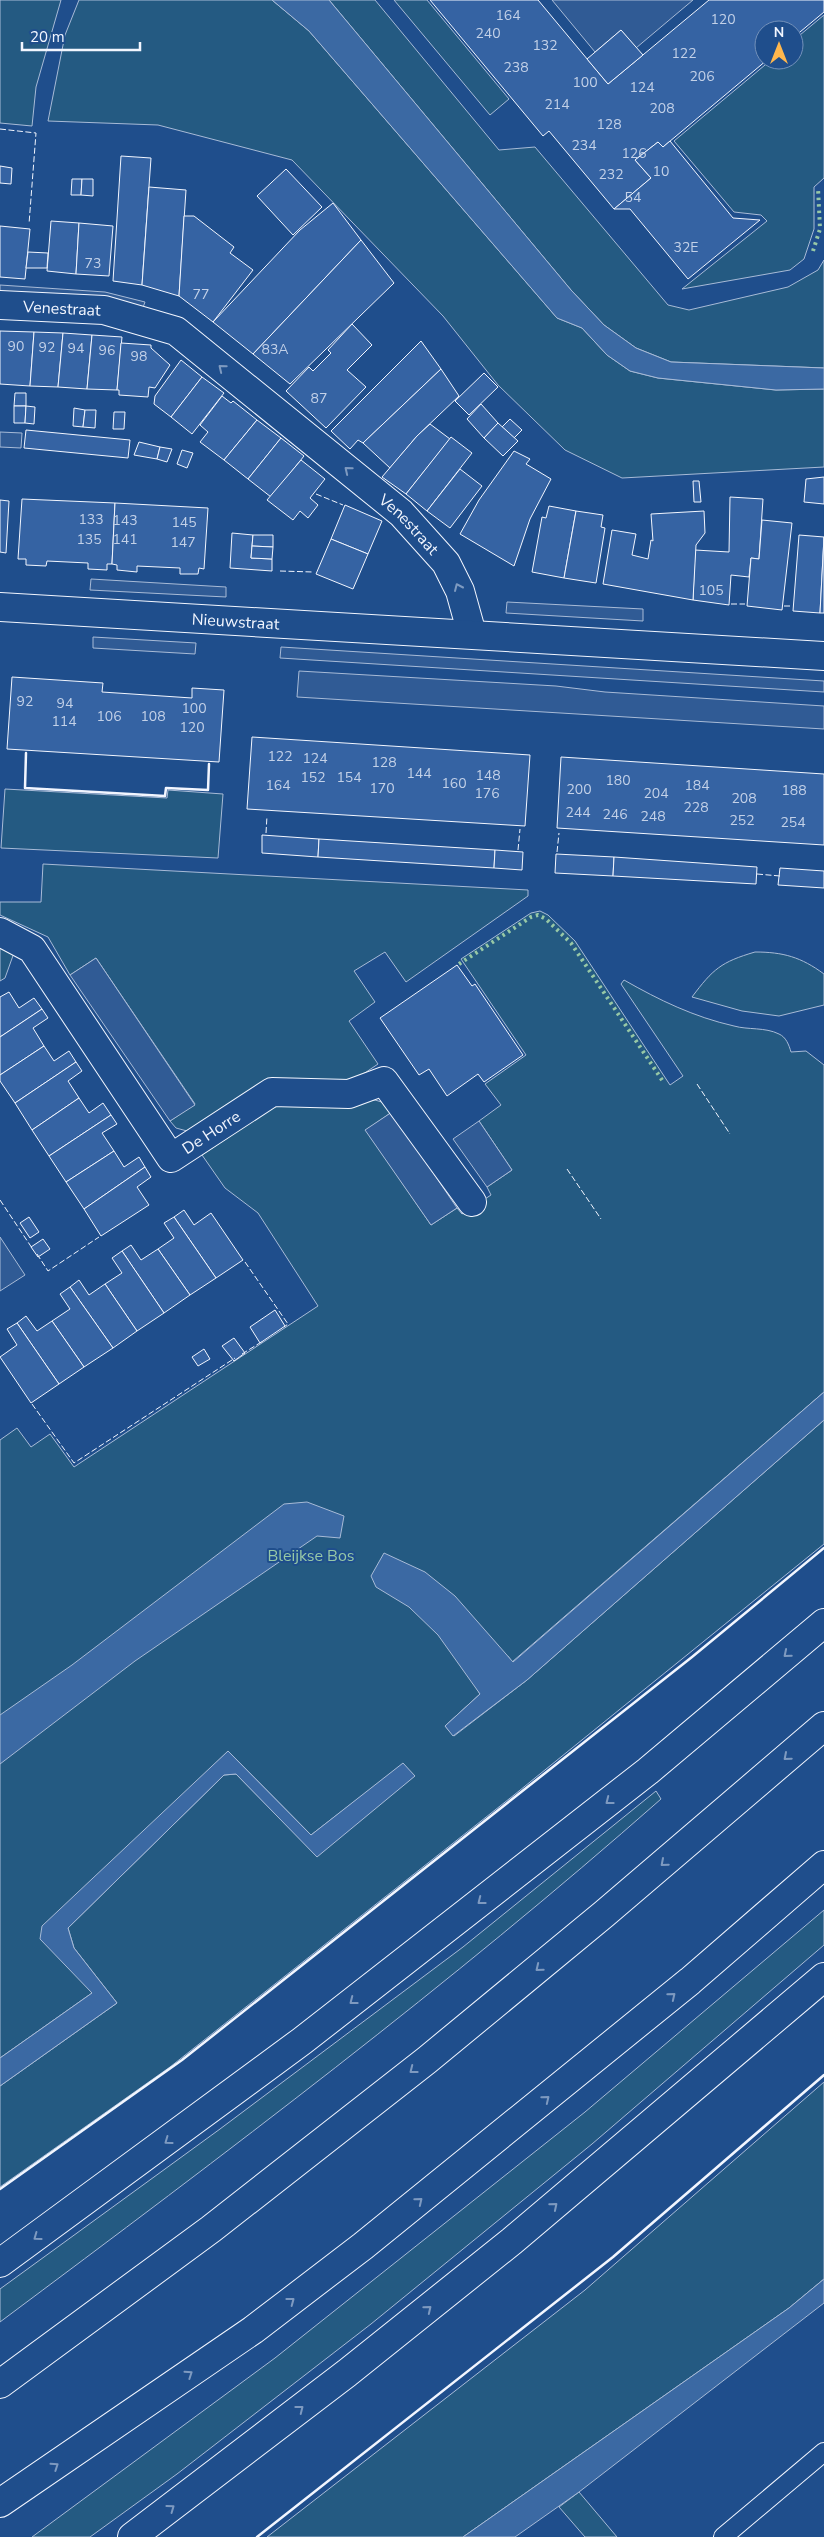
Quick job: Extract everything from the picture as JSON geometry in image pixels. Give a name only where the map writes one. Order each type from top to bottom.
[{"type":"main road","name":"Venestraat","points":[[0,305],[104,310],[176,331],[401,513],[446,563],[460,591],[472,634]]},
{"type":"main road","name":"Nieuwstraat","points":[[0,607],[472,634]]},
{"type":"main road","points":[[472,634],[824,656]]},
{"type":"main road","name":"De Horre","points":[[0,932],[32,948],[171,1158],[272,1092],[349,1094],[384,1081],[472,1202]]},
{"type":"main road","points":[[0,2263],[302,2041],[648,1771],[824,1623]]},
{"type":"main road","points":[[0,2384],[211,2229],[427,2060],[604,1914],[824,1726]]},
{"type":"main road","points":[[0,2504],[252,2330],[363,2246],[690,1981],[824,1865]]},
{"type":"main road","points":[[132,2537],[332,2385],[512,2241],[824,1977]]},
{"type":"lane","points":[[723,2537],[824,2452]]},
{"type":"green space","points":[[0,0],[61,0],[36,87],[32,126],[0,123]]},
{"type":"green space","points":[[79,0],[272,0],[309,31],[557,318],[582,328],[607,355],[630,371],[658,378],[776,390],[824,389],[824,467],[622,478],[565,450],[498,385],[443,316],[292,160],[158,125],[48,121],[65,35]]},
{"type":"green space","points":[[329,0],[375,0],[499,150],[535,147],[668,305],[689,310],[788,287],[818,270],[824,260],[824,368],[671,362],[636,348],[604,325],[571,290]]},
{"type":"green space","points":[[394,0],[427,0],[509,99],[490,115]]},
{"type":"green space","points":[[824,15],[824,178],[814,187],[814,229],[804,259],[790,270],[682,289],[767,221],[761,215],[734,212],[674,141],[759,70],[804,70],[804,32]]},
{"type":"green space","points":[[5,789],[167,798],[168,790],[223,794],[218,858],[1,848]]},
{"type":"green space","points":[[43,864],[528,890],[528,896],[406,982],[385,952],[354,971],[375,1002],[349,1021],[378,1064],[347,1085],[187,1131],[176,1128],[170,1121],[195,1104],[96,958],[70,975],[48,937],[0,915],[0,902],[41,902]]},
{"type":"green space","name":"Bleijkse Bos","points":[[540,911],[548,915],[575,941],[670,1085],[683,1076],[621,984],[624,980],[664,1001],[705,1018],[739,1027],[768,1030],[779,1034],[785,1039],[791,1052],[806,1051],[824,1065],[824,1392],[512,1662],[508,1656],[474,1684],[480,1694],[445,1726],[454,1736],[527,1680],[824,1420],[824,1544],[514,1795],[170,2067],[0,2187],[0,2086],[117,2003],[74,1948],[68,1928],[224,1775],[236,1774],[317,1856],[414,1776],[403,1764],[311,1835],[228,1751],[45,1933],[92,1993],[0,2058],[0,1440],[17,1428],[31,1447],[50,1434],[74,1467],[318,1306],[258,1213],[225,1188],[202,1155],[270,1109],[286,1103],[375,1100],[385,1103],[392,1112],[366,1130],[431,1225],[457,1208],[462,1214],[491,1195],[487,1187],[512,1170],[479,1121],[501,1105],[485,1084],[526,1055],[461,959],[531,913]]},
{"type":"green space","points":[[0,942],[15,950],[5,978],[0,981]]},
{"type":"green space","points":[[755,952],[783,954],[807,963],[824,974],[824,1005],[779,1016],[742,1011],[692,997],[712,973],[726,963]]},
{"type":"green space","points":[[656,1791],[661,1799],[500,1936],[252,2132],[0,2322],[0,2289],[220,2129],[463,1947]]},
{"type":"green space","points":[[824,1910],[824,1945],[592,2144],[371,2324],[177,2474],[90,2537],[32,2537],[275,2358],[585,2112]]},
{"type":"green space","points":[[824,2082],[824,2279],[789,2308],[463,2537],[267,2537],[585,2290]]},
{"type":"green space","points":[[579,2492],[617,2537],[585,2537],[559,2507]]},
{"type":"shaded area","points":[[272,0],[329,0],[571,290],[604,325],[636,348],[671,362],[824,368],[824,389],[776,390],[658,378],[630,371],[607,355],[582,328],[557,318],[309,31]]},
{"type":"shaded area","points":[[552,0],[693,0],[636,48],[621,30],[595,52]]},
{"type":"shaded area","points":[[0,285],[105,292],[145,302],[141,313],[0,298]]},
{"type":"shaded area","points":[[0,432],[22,433],[21,448],[0,447]]},
{"type":"shaded area","points":[[91,579],[226,587],[226,597],[90,590]]},
{"type":"shaded area","points":[[507,602],[643,609],[643,621],[506,613]]},
{"type":"shaded area","points":[[93,637],[196,643],[195,654],[93,648]]},
{"type":"shaded area","points":[[281,647],[824,681],[824,692],[280,658]]},
{"type":"shaded area","points":[[299,671],[556,686],[605,692],[824,706],[824,729],[297,697]]},
{"type":"shaded area","points":[[96,958],[195,1105],[170,1121],[70,975]]},
{"type":"shaded area","points":[[392,1112],[457,1208],[431,1225],[365,1130]]},
{"type":"shaded area","points":[[479,1121],[512,1170],[487,1187],[453,1139]]},
{"type":"shaded area","points":[[0,1237],[25,1275],[0,1291]]},
{"type":"shaded area","points":[[824,1392],[824,1420],[527,1680],[453,1736],[445,1726],[480,1694],[438,1635],[409,1607],[376,1587],[371,1576],[384,1553],[425,1572],[455,1596],[513,1662]]},
{"type":"shaded area","points":[[307,1502],[344,1516],[340,1538],[317,1536],[135,1661],[0,1764],[0,1715],[72,1665],[284,1504]]},
{"type":"shaded area","points":[[228,1751],[311,1835],[403,1763],[415,1776],[317,1857],[236,1774],[224,1775],[68,1928],[74,1948],[117,2003],[0,2086],[0,2058],[92,1993],[40,1939],[42,1926]]},
{"type":"shaded area","points":[[824,2279],[824,2303],[579,2492],[515,2537],[463,2537],[789,2308]]},
{"type":"building","points":[[430,0],[538,0],[608,84],[709,0],[824,0],[824,12],[804,29],[804,20],[754,20],[755,70],[663,147],[658,142],[635,160],[651,178],[614,209],[549,131],[543,136]]},
{"type":"building","points":[[621,30],[643,55],[608,84],[587,59]]},
{"type":"building","points":[[670,141],[733,218],[760,220],[688,279],[630,209],[614,209],[651,178],[635,160],[658,142],[663,147]]},
{"type":"building","points":[[121,156],[151,158],[142,285],[113,281]]},
{"type":"building","points":[[0,166],[12,168],[11,184],[0,183]]},
{"type":"building","points":[[286,169],[322,207],[293,235],[257,196]]},
{"type":"building","points":[[72,179],[82,179],[81,195],[71,195]]},
{"type":"building","points":[[82,179],[93,179],[93,196],[81,195]]},
{"type":"building","points":[[149,187],[186,190],[179,296],[142,285]]},
{"type":"building","points":[[333,203],[361,240],[253,354],[213,322],[300,230]]},
{"type":"building","points":[[184,216],[194,216],[234,247],[230,253],[253,270],[213,322],[179,296]]},
{"type":"building","points":[[51,221],[79,223],[76,274],[47,271]]},
{"type":"building","points":[[79,223],[113,226],[109,276],[76,274]]},
{"type":"building","points":[[0,226],[30,229],[25,279],[0,277]]},
{"type":"building","points":[[361,240],[394,283],[290,384],[253,354]]},
{"type":"building","points":[[28,252],[48,253],[47,268],[26,268]]},
{"type":"building","points":[[352,324],[372,345],[347,370],[366,387],[326,428],[286,391],[309,367],[313,371],[331,353],[328,350]]},
{"type":"building","points":[[0,331],[34,332],[30,386],[0,384]]},
{"type":"building","points":[[34,332],[63,333],[58,387],[30,386]]},
{"type":"building","points":[[63,333],[92,335],[87,389],[58,387]]},
{"type":"building","points":[[92,335],[122,337],[117,390],[87,389]]},
{"type":"building","points":[[421,341],[441,369],[363,443],[358,440],[350,449],[331,431]]},
{"type":"building","points":[[121,343],[151,345],[151,348],[170,365],[155,388],[149,387],[148,397],[119,395],[119,390],[117,390]]},
{"type":"building","points":[[181,360],[202,377],[171,417],[154,404],[155,396]]},
{"type":"building","points":[[441,369],[459,396],[417,436],[390,468],[363,443]]},
{"type":"building","points":[[484,373],[498,387],[469,415],[455,401]]},
{"type":"building","points":[[202,377],[224,393],[192,434],[171,417]]},
{"type":"building","points":[[15,393],[26,393],[26,406],[14,406]]},
{"type":"building","points":[[222,396],[231,403],[233,401],[257,420],[224,460],[200,442],[208,432],[200,425]]},
{"type":"building","points":[[481,404],[498,423],[484,438],[467,419]]},
{"type":"building","points":[[14,406],[26,406],[25,423],[14,423]]},
{"type":"building","points":[[26,406],[35,407],[34,424],[25,423]]},
{"type":"building","points":[[74,408],[85,410],[83,427],[73,426]]},
{"type":"building","points":[[85,410],[96,410],[95,428],[83,427]]},
{"type":"building","points":[[114,412],[125,412],[124,429],[113,429]]},
{"type":"building","points":[[510,419],[522,430],[514,438],[502,427]]},
{"type":"building","points":[[257,420],[281,438],[248,479],[224,460]]},
{"type":"building","points":[[498,423],[518,441],[503,456],[484,438]]},
{"type":"building","points":[[430,424],[450,439],[406,494],[382,477],[417,436]]},
{"type":"building","points":[[26,430],[130,440],[128,458],[24,448]]},
{"type":"building","points":[[451,437],[472,453],[427,511],[406,494]]},
{"type":"building","points":[[281,438],[304,456],[271,497],[248,479]]},
{"type":"building","points":[[139,442],[160,447],[157,459],[134,455]]},
{"type":"building","points":[[160,447],[172,449],[167,462],[157,459]]},
{"type":"building","points":[[182,450],[193,453],[187,468],[177,464]]},
{"type":"building","points":[[514,451],[530,459],[526,464],[551,479],[530,519],[514,566],[460,534],[479,500]]},
{"type":"building","points":[[301,460],[325,479],[310,498],[318,505],[308,518],[300,511],[293,520],[267,500]]},
{"type":"building","points":[[460,469],[482,486],[450,528],[427,511]]},
{"type":"building","points":[[824,477],[824,504],[804,502],[806,479]]},
{"type":"building","points":[[693,481],[699,481],[701,502],[694,502]]},
{"type":"building","points":[[730,497],[763,499],[759,559],[751,558],[749,577],[731,575],[729,605],[693,600],[695,550],[729,552]]},
{"type":"building","points":[[22,499],[115,503],[112,564],[107,564],[107,570],[88,569],[88,563],[47,561],[46,566],[26,565],[26,559],[18,559]]},
{"type":"building","points":[[0,500],[9,501],[6,553],[0,552]]},
{"type":"building","points":[[115,503],[208,508],[204,569],[199,568],[198,574],[180,574],[180,568],[137,566],[137,572],[117,570],[117,565],[112,564]]},
{"type":"building","points":[[345,505],[382,521],[368,554],[331,539]]},
{"type":"building","points":[[549,506],[576,511],[564,578],[532,572],[542,517],[546,518]]},
{"type":"building","points":[[576,511],[603,515],[601,527],[605,528],[596,583],[564,578]]},
{"type":"building","points":[[704,511],[705,533],[696,545],[693,600],[603,584],[612,530],[636,534],[632,555],[648,559],[651,540],[653,541],[651,514]]},
{"type":"building","points":[[762,520],[792,523],[782,610],[747,606],[751,558],[759,559]]},
{"type":"building","points":[[232,533],[253,535],[251,558],[272,559],[272,571],[230,568]]},
{"type":"building","points":[[253,535],[273,535],[273,547],[252,546]]},
{"type":"building","points":[[799,535],[824,537],[820,613],[793,611]]},
{"type":"building","points":[[824,537],[824,613],[820,613]]},
{"type":"building","points":[[331,539],[368,554],[353,589],[316,574]]},
{"type":"building","points":[[252,546],[273,547],[272,559],[251,558]]},
{"type":"building","points":[[12,677],[103,683],[102,692],[192,698],[192,688],[224,690],[219,762],[7,749]]},
{"type":"building","points":[[252,737],[530,755],[525,826],[247,809]]},
{"type":"building","points":[[561,757],[824,774],[824,845],[557,828]]},
{"type":"building","points":[[262,835],[319,839],[318,857],[262,853]]},
{"type":"building","points":[[319,839],[495,850],[494,868],[318,857]]},
{"type":"building","points":[[495,850],[523,852],[522,870],[494,868]]},
{"type":"building","points":[[556,854],[614,857],[613,876],[555,873]]},
{"type":"building","points":[[614,857],[757,867],[756,884],[613,876]]},
{"type":"building","points":[[780,868],[824,871],[824,888],[778,885]]},
{"type":"building","points":[[457,965],[472,986],[475,984],[523,1055],[484,1082],[478,1074],[447,1096],[429,1069],[419,1075],[380,1018]]},
{"type":"building","points":[[9,992],[19,1008],[34,998],[42,1009],[0,1037],[0,997]]},
{"type":"building","points":[[42,1009],[48,1018],[33,1028],[44,1046],[0,1075],[0,1037]]},
{"type":"building","points":[[44,1046],[54,1061],[69,1051],[76,1062],[15,1103],[0,1081],[0,1075]]},
{"type":"building","points":[[76,1062],[82,1071],[68,1081],[79,1098],[32,1130],[15,1103]]},
{"type":"building","points":[[79,1098],[89,1113],[103,1103],[111,1115],[49,1156],[32,1130]]},
{"type":"building","points":[[111,1115],[117,1124],[102,1133],[114,1151],[66,1182],[49,1156]]},
{"type":"building","points":[[114,1151],[124,1167],[139,1157],[145,1167],[84,1209],[66,1182]]},
{"type":"building","points":[[145,1167],[151,1177],[137,1187],[149,1205],[101,1236],[84,1209]]},
{"type":"building","points":[[184,1210],[194,1225],[211,1213],[243,1260],[216,1278],[174,1217]]},
{"type":"building","points":[[29,1217],[39,1232],[30,1238],[20,1223]]},
{"type":"building","points":[[174,1217],[216,1278],[190,1295],[158,1249],[174,1238],[164,1223]]},
{"type":"building","points":[[43,1239],[50,1249],[38,1257],[31,1247]]},
{"type":"building","points":[[131,1245],[141,1260],[158,1249],[190,1295],[164,1313],[122,1251]]},
{"type":"building","points":[[122,1251],[164,1313],[137,1331],[105,1284],[122,1273],[112,1258]]},
{"type":"building","points":[[79,1280],[89,1295],[105,1284],[137,1331],[113,1348],[70,1287]]},
{"type":"building","points":[[70,1287],[113,1348],[84,1367],[52,1321],[70,1309],[60,1294]]},
{"type":"building","points":[[275,1310],[285,1326],[260,1343],[250,1327]]},
{"type":"building","points":[[26,1316],[37,1331],[52,1321],[84,1367],[59,1384],[17,1323]]},
{"type":"building","points":[[17,1323],[59,1384],[31,1403],[0,1357],[17,1345],[7,1329]]},
{"type":"building","points":[[234,1338],[245,1353],[234,1361],[222,1346]]},
{"type":"building","points":[[204,1349],[210,1359],[198,1366],[192,1357]]},
{"type":"hedge","points":[[813,251],[820,229],[818,188]]},
{"type":"hedge","points":[[459,964],[531,917],[538,915],[546,919],[571,943],[664,1083]]},
{"type":"fence","points":[[0,129],[36,133],[29,224]]},
{"type":"fence","points":[[316,494],[343,505]]},
{"type":"fence","points":[[280,571],[313,572]]},
{"type":"fence","points":[[731,604],[745,604]]},
{"type":"fence","points":[[784,606],[792,606]]},
{"type":"fence","points":[[266,833],[267,816]]},
{"type":"fence","points":[[518,850],[520,829]]},
{"type":"fence","points":[[557,852],[559,833]]},
{"type":"fence","points":[[757,874],[780,876]]},
{"type":"fence","points":[[697,1084],[730,1134]]},
{"type":"fence","points":[[567,1169],[601,1219]]},
{"type":"fence","points":[[0,1200],[32,1248]]},
{"type":"fence","points":[[37,1254],[48,1271],[99,1237]]},
{"type":"fence","points":[[245,1262],[288,1324],[284,1327]]},
{"type":"fence","points":[[242,1354],[263,1341]]},
{"type":"fence","points":[[32,1404],[74,1463],[235,1358]]},
{"type":"wall","points":[[26,753],[25,788],[165,796],[166,788],[208,790],[209,764]]},
{"type":"wall","points":[[0,2189],[182,2060],[692,1657],[824,1548]]},
{"type":"wall","points":[[257,2537],[613,2257],[824,2075]]}]
